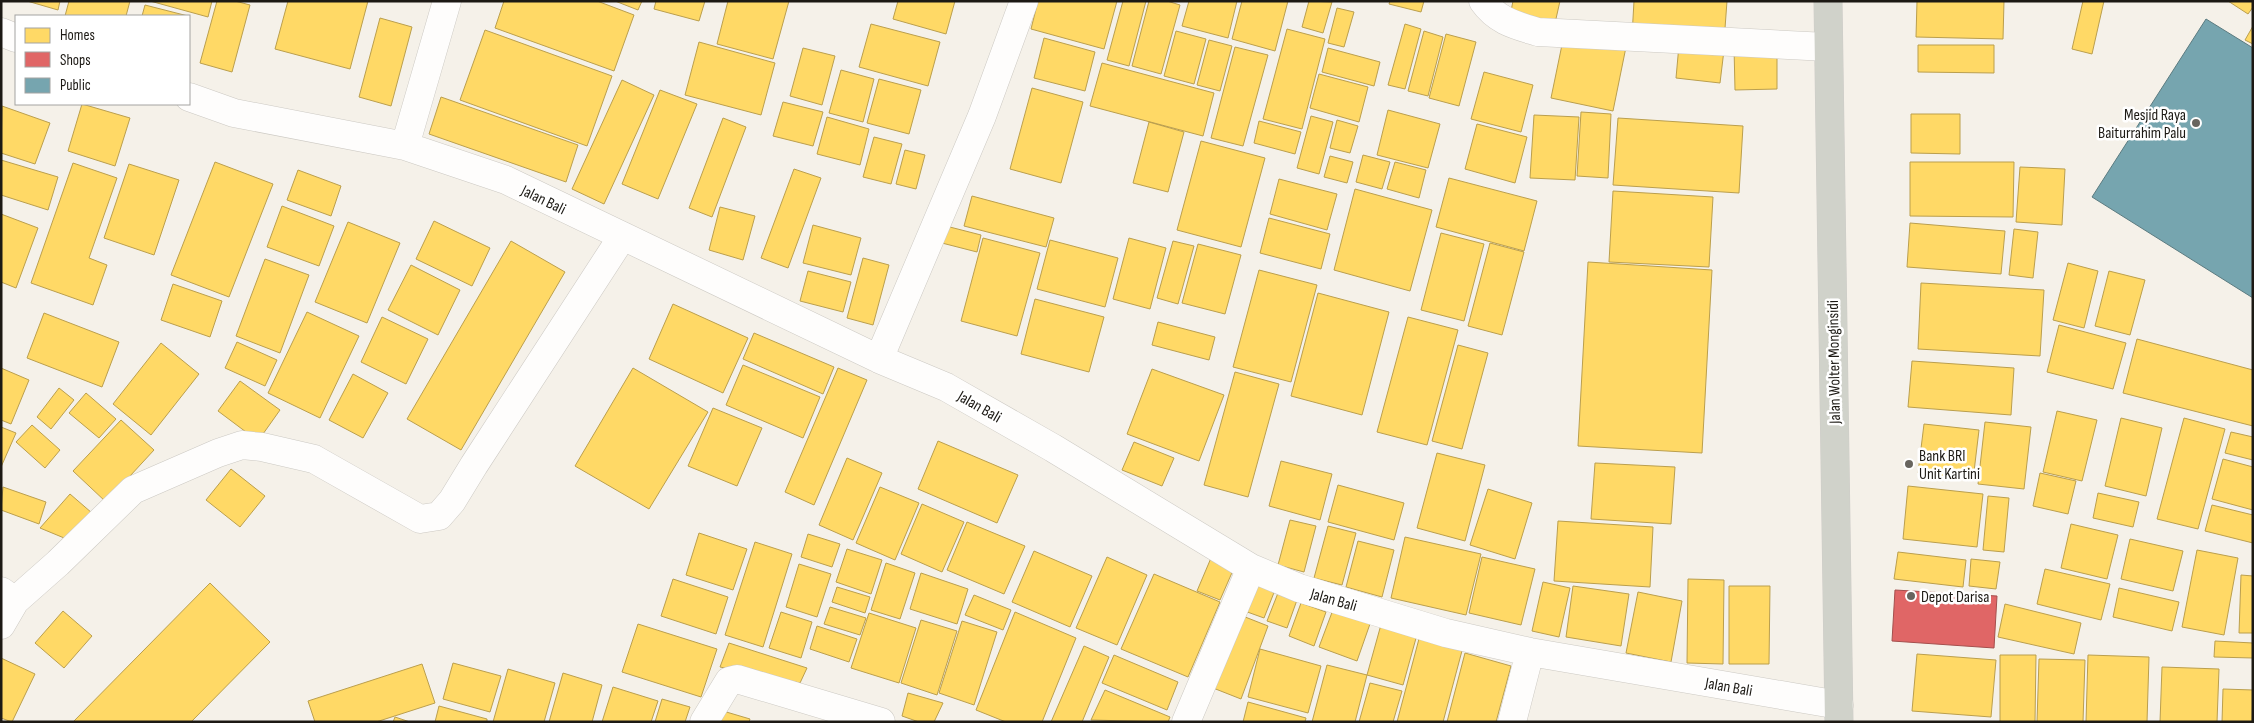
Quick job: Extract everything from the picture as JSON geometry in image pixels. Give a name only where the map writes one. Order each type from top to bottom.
[{"type":"highway","name":"Jalan Wolter Monginsidi","points":[[1828,1],[1827,47],[1839,713]]},
{"type":"street","points":[[405,146],[447,1]]},
{"type":"street","points":[[879,359],[982,116],[1024,1]]},
{"type":"street","points":[[1482,1],[1491,12],[1508,23],[1538,32],[1827,47]]},
{"type":"street","points":[[1,32],[15,38]]},
{"type":"street","name":"Jalan Bali","points":[[190,98],[234,113],[405,146],[506,180],[879,359],[946,386],[1053,448],[1250,568],[1299,588],[1446,633],[1530,652],[1839,713]]},
{"type":"street","points":[[1,625],[12,596],[58,563],[133,490],[218,452],[242,445],[262,447],[314,459],[420,519],[439,516],[452,501],[622,237]]},
{"type":"street","points":[[1186,722],[1250,568]]},
{"type":"street","points":[[1512,722],[1530,652]]},
{"type":"street","points":[[704,722],[729,681],[737,679],[807,711],[881,722]]},
{"type":"building: Homes","points":[[27,1],[60,1],[58,10]]},
{"type":"building: Homes","points":[[69,1],[130,1],[126,15],[65,15]]},
{"type":"building: Homes","points":[[150,1],[212,1],[208,17]]},
{"type":"building: Homes","points":[[217,1],[235,1],[250,5],[232,72],[200,63]]},
{"type":"building: Homes","points":[[288,1],[368,1],[350,69],[275,49]]},
{"type":"building: Homes","points":[[504,1],[597,1],[634,15],[614,71],[495,28]]},
{"type":"building: Homes","points":[[615,1],[642,1],[638,10]]},
{"type":"building: Homes","points":[[656,1],[705,1],[699,21],[654,9]]},
{"type":"building: Homes","points":[[728,1],[789,1],[773,59],[717,44]]},
{"type":"building: Homes","points":[[898,1],[955,1],[946,34],[893,19]]},
{"type":"building: Homes","points":[[1038,1],[1117,1],[1104,49],[1031,29]]},
{"type":"building: Homes","points":[[1123,1],[1146,1],[1129,66],[1107,60]]},
{"type":"building: Homes","points":[[1149,1],[1167,1],[1180,5],[1161,74],[1132,66]]},
{"type":"building: Homes","points":[[1189,1],[1237,1],[1228,38],[1182,26]]},
{"type":"building: Homes","points":[[1242,1],[1288,1],[1275,51],[1232,39]]},
{"type":"building: Homes","points":[[1309,1],[1332,2],[1323,33],[1302,27]]},
{"type":"building: Homes","points":[[1390,1],[1424,1],[1421,12],[1389,4]]},
{"type":"building: Homes","points":[[1513,1],[1560,1],[1553,32],[1509,21]]},
{"type":"building: Homes","points":[[1634,1],[1727,1],[1724,42],[1632,36]]},
{"type":"building: Homes","points":[[1917,1],[2004,1],[2003,39],[1916,37]]},
{"type":"building: Homes","points":[[2083,1],[2104,1],[2092,54],[2072,49]]},
{"type":"building: Homes","points":[[2228,1],[2253,1],[2253,7],[2248,14]]},
{"type":"building: Homes","points":[[145,5],[184,15],[142,15]]},
{"type":"building: Homes","points":[[1337,8],[1354,12],[1344,47],[1328,43]]},
{"type":"building: Homes","points":[[380,18],[412,27],[391,106],[359,97]]},
{"type":"building: Homes","points":[[871,24],[940,42],[928,86],[859,67]]},
{"type":"building: Homes","points":[[1405,24],[1421,29],[1405,89],[1388,85]]},
{"type":"building: Homes","points":[[2253,26],[2253,44],[2245,40]]},
{"type":"building: Homes","points":[[1287,29],[1325,39],[1302,129],[1263,119]]},
{"type":"building: Homes","points":[[485,30],[612,76],[587,146],[460,100]]},
{"type":"building: Homes","points":[[1176,31],[1206,39],[1194,84],[1164,76]]},
{"type":"building: Homes","points":[[1424,31],[1443,37],[1428,96],[1408,91]]},
{"type":"building: Homes","points":[[1446,34],[1476,42],[1459,106],[1429,98]]},
{"type":"building: Homes","points":[[1564,35],[1626,47],[1613,111],[1551,98]]},
{"type":"building: Homes","points":[[1044,38],[1095,52],[1085,91],[1034,78]]},
{"type":"building: Homes","points":[[1209,40],[1232,46],[1220,91],[1197,85]]},
{"type":"building: Homes","points":[[699,42],[775,63],[761,115],[685,95]]},
{"type":"building: Homes","points":[[1679,45],[1724,50],[1720,83],[1676,78]]},
{"type":"building: Homes","points":[[1918,45],[1994,45],[1994,73],[1918,72]]},
{"type":"building: Homes","points":[[1235,47],[1268,55],[1243,146],[1211,138]]},
{"type":"building: Homes","points":[[1734,47],[1777,47],[1777,89],[1735,90]]},
{"type":"building: Homes","points":[[803,48],[835,56],[822,105],[790,96]]},
{"type":"building: Homes","points":[[1328,48],[1380,62],[1374,86],[1322,72]]},
{"type":"building: Homes","points":[[1102,63],[1214,93],[1203,136],[1090,106]]},
{"type":"building: Homes","points":[[841,70],[874,79],[863,122],[829,113]]},
{"type":"building: Homes","points":[[1484,72],[1533,85],[1521,132],[1471,119]]},
{"type":"building: Homes","points":[[1319,74],[1368,87],[1359,122],[1310,108]]},
{"type":"building: Homes","points":[[879,79],[921,90],[909,134],[867,123]]},
{"type":"building: Homes","points":[[622,80],[654,95],[604,204],[572,189]]},
{"type":"building: Homes","points":[[1032,88],[1083,102],[1061,183],[1010,169]]},
{"type":"building: Homes","points":[[660,90],[697,104],[658,199],[622,184]]},
{"type":"building: Homes","points":[[441,97],[578,145],[566,182],[429,134]]},
{"type":"building: Homes","points":[[783,102],[823,112],[813,146],[773,136]]},
{"type":"building: Homes","points":[[82,105],[130,118],[115,166],[68,151]]},
{"type":"building: Homes","points":[[2,106],[50,123],[35,164],[1,153]]},
{"type":"building: Homes","points":[[1388,110],[1440,124],[1428,168],[1377,155]]},
{"type":"building: Homes","points":[[1581,112],[1611,114],[1608,178],[1577,176]]},
{"type":"building: Homes","points":[[1911,114],[1960,114],[1960,154],[1911,153]]},
{"type":"building: Homes","points":[[1534,115],[1579,117],[1575,180],[1530,178]]},
{"type":"building: Homes","points":[[1311,116],[1333,122],[1319,174],[1297,168]]},
{"type":"building: Homes","points":[[827,117],[869,129],[860,165],[817,154]]},
{"type":"building: Homes","points":[[723,118],[746,127],[712,217],[689,208]]},
{"type":"building: Homes","points":[[1618,118],[1743,126],[1739,193],[1613,185]]},
{"type":"building: Homes","points":[[1337,120],[1358,126],[1350,153],[1330,148]]},
{"type":"building: Homes","points":[[1259,121],[1301,132],[1295,154],[1254,143]]},
{"type":"building: Homes","points":[[1149,122],[1184,132],[1168,192],[1133,183]]},
{"type":"building: Homes","points":[[1477,124],[1527,137],[1515,183],[1465,169]]},
{"type":"building: Homes","points":[[874,137],[902,144],[891,184],[863,177]]},
{"type":"building: Homes","points":[[1201,141],[1265,158],[1241,247],[1177,230]]},
{"type":"building: Homes","points":[[905,150],[925,155],[916,189],[896,184]]},
{"type":"building: Homes","points":[[1363,155],[1390,162],[1382,189],[1356,182]]},
{"type":"building: Homes","points":[[1330,156],[1353,162],[1347,183],[1324,177]]},
{"type":"building: Homes","points":[[1,160],[58,177],[48,210],[1,195]]},
{"type":"building: Homes","points":[[215,162],[273,184],[229,297],[171,275]]},
{"type":"building: Homes","points":[[1395,162],[1426,170],[1419,198],[1387,189]]},
{"type":"building: Homes","points":[[1910,162],[2014,162],[2013,217],[1910,216]]},
{"type":"building: Homes","points":[[73,163],[117,178],[89,258],[107,265],[93,305],[31,283]]},
{"type":"building: Homes","points":[[129,164],[179,180],[154,255],[104,238]]},
{"type":"building: Homes","points":[[2020,167],[2065,169],[2062,225],[2016,222]]},
{"type":"building: Homes","points":[[794,169],[821,178],[788,268],[761,258]]},
{"type":"building: Homes","points":[[298,170],[341,186],[331,216],[287,200]]},
{"type":"building: Homes","points":[[1449,178],[1537,201],[1524,251],[1436,227]]},
{"type":"building: Homes","points":[[1279,179],[1337,194],[1327,230],[1270,214]]},
{"type":"building: Homes","points":[[1355,189],[1432,210],[1410,291],[1334,270]]},
{"type":"building: Homes","points":[[1613,191],[1713,197],[1709,267],[1609,262]]},
{"type":"building: Homes","points":[[972,196],[1054,218],[1046,247],[964,226]]},
{"type":"building: Homes","points":[[282,206],[334,226],[319,266],[267,247]]},
{"type":"building: Homes","points":[[720,207],[755,216],[743,260],[709,250]]},
{"type":"building: Homes","points":[[1,214],[38,228],[16,288],[1,282]]},
{"type":"building: Homes","points":[[1269,218],[1330,234],[1321,269],[1260,253]]},
{"type":"building: Homes","points":[[434,221],[490,248],[472,286],[416,259]]},
{"type":"building: Homes","points":[[348,222],[400,243],[367,323],[315,302]]},
{"type":"building: Homes","points":[[1910,223],[2005,231],[2001,274],[1907,267]]},
{"type":"building: Homes","points":[[813,225],[861,238],[851,275],[803,263]]},
{"type":"building: Homes","points":[[942,225],[981,235],[977,252],[938,242]]},
{"type":"building: Homes","points":[[2014,229],[2038,232],[2033,278],[2009,275]]},
{"type":"building: Homes","points":[[1441,233],[1484,244],[1464,321],[1421,310]]},
{"type":"building: Homes","points":[[983,238],[1040,253],[1017,336],[961,321]]},
{"type":"building: Homes","points":[[1129,238],[1166,248],[1150,309],[1113,299]]},
{"type":"building: Homes","points":[[1050,240],[1118,258],[1105,307],[1037,289]]},
{"type":"building: Homes","points":[[511,241],[565,272],[461,450],[407,419]]},
{"type":"building: Homes","points":[[1173,241],[1194,246],[1178,304],[1157,298]]},
{"type":"building: Homes","points":[[1490,243],[1524,252],[1502,335],[1468,326]]},
{"type":"building: Homes","points":[[1198,244],[1241,255],[1225,314],[1182,303]]},
{"type":"building: Homes","points":[[863,258],[889,265],[873,325],[847,318]]},
{"type":"building: Homes","points":[[265,259],[309,275],[280,353],[236,336]]},
{"type":"building: Homes","points":[[1588,262],[1712,270],[1702,453],[1578,446]]},
{"type":"building: Homes","points":[[2068,263],[2098,271],[2084,328],[2053,320]]},
{"type":"building: Homes","points":[[411,265],[460,290],[438,335],[388,310]]},
{"type":"building: Homes","points":[[1259,270],[1317,285],[1291,382],[1233,367]]},
{"type":"building: Homes","points":[[808,271],[851,282],[843,312],[800,301]]},
{"type":"building: Homes","points":[[2109,271],[2145,280],[2130,335],[2095,326]]},
{"type":"building: Homes","points":[[1921,283],[2044,290],[2040,356],[1918,349]]},
{"type":"building: Homes","points":[[173,284],[222,301],[210,337],[161,320]]},
{"type":"building: Homes","points":[[1318,293],[1389,312],[1362,415],[1291,396]]},
{"type":"building: Homes","points":[[1035,299],[1104,317],[1089,372],[1021,354]]},
{"type":"building: Homes","points":[[673,304],[748,338],[723,393],[649,359]]},
{"type":"building: Homes","points":[[307,312],[359,336],[320,418],[268,393]]},
{"type":"building: Homes","points":[[44,313],[119,342],[102,387],[27,358]]},
{"type":"building: Homes","points":[[382,317],[428,339],[406,384],[361,362]]},
{"type":"building: Homes","points":[[1408,317],[1458,330],[1427,445],[1377,432]]},
{"type":"building: Homes","points":[[1158,322],[1215,337],[1209,360],[1152,345]]},
{"type":"building: Homes","points":[[2059,325],[2126,343],[2113,389],[2047,372]]},
{"type":"building: Homes","points":[[754,333],[834,367],[823,394],[743,359]]},
{"type":"building: Homes","points":[[2137,339],[2253,370],[2253,426],[2123,393]]},
{"type":"building: Homes","points":[[237,342],[277,360],[265,386],[225,368]]},
{"type":"building: Homes","points":[[161,343],[199,374],[151,435],[113,404]]},
{"type":"building: Homes","points":[[1458,345],[1488,353],[1462,449],[1432,441]]},
{"type":"building: Homes","points":[[1912,361],[2014,368],[2011,415],[1908,407]]},
{"type":"building: Homes","points":[[743,365],[820,397],[803,438],[726,405]]},
{"type":"building: Homes","points":[[1,368],[29,380],[11,424],[1,420]]},
{"type":"building: Homes","points":[[633,368],[708,412],[649,509],[575,466]]},
{"type":"building: Homes","points":[[838,368],[867,380],[814,505],[785,492]]},
{"type":"building: Homes","points":[[1152,369],[1224,395],[1199,461],[1127,434]]},
{"type":"building: Homes","points":[[1235,372],[1279,384],[1248,497],[1204,485]]},
{"type":"building: Homes","points":[[353,374],[388,393],[363,438],[329,420]]},
{"type":"building: Homes","points":[[240,381],[280,410],[258,441],[218,411]]},
{"type":"building: Homes","points":[[59,388],[74,400],[51,429],[37,417]]},
{"type":"building: Homes","points":[[86,393],[116,419],[99,438],[69,413]]},
{"type":"building: Homes","points":[[713,408],[762,428],[737,486],[688,466]]},
{"type":"building: Homes","points":[[2057,411],[2097,420],[2082,481],[2043,472]]},
{"type":"building: Homes","points":[[2121,418],[2162,428],[2146,496],[2105,486]]},
{"type":"building: Homes","points":[[2184,418],[2225,429],[2198,529],[2157,519]]},
{"type":"building: Homes","points":[[121,420],[154,450],[106,502],[73,471]]},
{"type":"building: Homes","points":[[1985,422],[2031,427],[2024,489],[1978,484]]},
{"type":"building: Homes","points":[[1924,424],[1979,430],[1973,480],[1918,473]]},
{"type":"building: Homes","points":[[32,425],[60,450],[45,468],[16,442]]},
{"type":"building: Homes","points":[[1,427],[16,433],[1,467]]},
{"type":"building: Homes","points":[[2231,432],[2253,437],[2253,460],[2225,453]]},
{"type":"building: Homes","points":[[938,441],[1018,475],[997,523],[918,489]]},
{"type":"building: Homes","points":[[1134,442],[1174,458],[1162,486],[1122,470]]},
{"type":"building: Homes","points":[[1437,453],[1485,465],[1465,541],[1417,528]]},
{"type":"building: Homes","points":[[847,458],[882,473],[853,540],[819,525]]},
{"type":"building: Homes","points":[[2223,459],[2253,467],[2253,510],[2212,499]]},
{"type":"building: Homes","points":[[1281,461],[1332,474],[1320,520],[1269,506]]},
{"type":"building: Homes","points":[[1595,463],[1675,467],[1671,524],[1591,519]]},
{"type":"building: Homes","points":[[231,469],[265,496],[240,527],[206,500]]},
{"type":"building: Homes","points":[[2040,473],[2076,481],[2068,514],[2033,506]]},
{"type":"building: Homes","points":[[1338,485],[1404,503],[1394,540],[1328,522]]},
{"type":"building: Homes","points":[[1908,486],[1983,494],[1977,547],[1903,539]]},
{"type":"building: Homes","points":[[3,487],[46,502],[39,524],[1,510]]},
{"type":"building: Homes","points":[[880,487],[919,503],[895,560],[856,543]]},
{"type":"building: Homes","points":[[1488,489],[1532,503],[1515,559],[1470,545]]},
{"type":"building: Homes","points":[[2098,493],[2139,502],[2133,527],[2093,518]]},
{"type":"building: Homes","points":[[70,494],[92,513],[69,540],[40,528]]},
{"type":"building: Homes","points":[[1988,496],[2009,498],[2004,552],[1983,550]]},
{"type":"building: Homes","points":[[922,504],[964,522],[942,572],[901,554]]},
{"type":"building: Homes","points":[[2212,505],[2253,515],[2253,543],[2205,531]]},
{"type":"building: Homes","points":[[1290,520],[1316,526],[1304,572],[1278,565]]},
{"type":"building: Homes","points":[[1558,521],[1653,527],[1650,587],[1554,581]]},
{"type":"building: Homes","points":[[967,522],[1025,546],[1004,594],[947,570]]},
{"type":"building: Homes","points":[[2071,524],[2118,535],[2107,579],[2061,568]]},
{"type":"building: Homes","points":[[1328,526],[1356,533],[1342,585],[1314,578]]},
{"type":"building: Homes","points":[[699,533],[747,549],[733,590],[686,575]]},
{"type":"building: Homes","points":[[808,534],[840,544],[832,567],[801,557]]},
{"type":"building: Homes","points":[[1405,537],[1481,554],[1466,615],[1391,598]]},
{"type":"building: Homes","points":[[2130,539],[2183,551],[2173,591],[2121,579]]},
{"type":"building: Homes","points":[[1358,541],[1394,550],[1382,597],[1346,587]]},
{"type":"building: Homes","points":[[755,542],[792,554],[763,647],[725,635]]},
{"type":"building: Homes","points":[[847,549],[882,560],[871,594],[836,582]]},
{"type":"building: Homes","points":[[2197,550],[2238,558],[2224,635],[2182,627]]},
{"type":"building: Homes","points":[[1034,551],[1092,576],[1070,627],[1012,602]]},
{"type":"building: Homes","points":[[1898,552],[1966,560],[1963,587],[1894,579]]},
{"type":"building: Homes","points":[[1107,557],[1147,575],[1117,645],[1076,628]]},
{"type":"building: Homes","points":[[1482,557],[1535,569],[1521,625],[1469,613]]},
{"type":"building: Homes","points":[[1211,558],[1234,568],[1220,600],[1197,591]]},
{"type":"building: Homes","points":[[1971,559],[2000,562],[1996,589],[1969,586]]},
{"type":"building: Homes","points":[[886,563],[915,573],[900,619],[871,610]]},
{"type":"building: Homes","points":[[799,564],[831,574],[817,617],[786,607]]},
{"type":"building: Homes","points":[[2045,569],[2110,584],[2101,620],[2037,604]]},
{"type":"building: Homes","points":[[921,573],[968,589],[957,624],[910,609]]},
{"type":"building: Homes","points":[[1154,574],[1220,602],[1188,677],[1121,649]]},
{"type":"building: Homes","points":[[2241,575],[2253,576],[2253,633],[2239,633]]},
{"type":"building: Homes","points":[[673,579],[728,597],[716,634],[661,616]]},
{"type":"building: Homes","points":[[1688,579],[1724,580],[1723,664],[1687,663]]},
{"type":"building: Homes","points":[[1249,580],[1275,590],[1264,618],[1239,609]]},
{"type":"building: Homes","points":[[1543,582],[1570,588],[1559,637],[1532,631]]},
{"type":"building: Homes","points":[[210,583],[270,642],[191,722],[73,722]]},
{"type":"building: Homes","points":[[1573,586],[1629,594],[1621,646],[1566,637]]},
{"type":"building: Homes","points":[[1729,586],[1770,586],[1769,664],[1729,664]]},
{"type":"building: Homes","points":[[837,587],[870,597],[865,613],[832,602]]},
{"type":"building: Homes","points":[[2119,588],[2179,602],[2172,631],[2113,617]]},
{"type":"building: Homes","points":[[1638,592],[1682,601],[1671,662],[1626,653]]},
{"type":"building: Homes","points":[[1278,593],[1297,600],[1287,628],[1267,621]]},
{"type":"building: Homes","points":[[974,595],[1011,610],[1003,630],[965,615]]},
{"type":"building: Homes","points":[[1301,603],[1326,612],[1314,646],[1289,636]]},
{"type":"building: Homes","points":[[2005,604],[2081,623],[2074,654],[1998,637]]},
{"type":"building: Homes","points":[[830,607],[866,618],[860,635],[824,624]]},
{"type":"building: Homes","points":[[1334,607],[1371,621],[1357,661],[1319,647]]},
{"type":"building: Homes","points":[[63,611],[92,636],[64,668],[35,643]]},
{"type":"building: Homes","points":[[781,612],[812,622],[801,658],[769,648]]},
{"type":"building: Homes","points":[[1015,612],[1076,638],[1042,722],[1006,722],[976,710]]},
{"type":"building: Homes","points":[[869,613],[916,628],[899,683],[851,668]]},
{"type":"building: Homes","points":[[1235,613],[1268,626],[1241,699],[1208,686]]},
{"type":"building: Homes","points":[[921,620],[957,631],[937,695],[901,683]]},
{"type":"building: Homes","points":[[962,621],[997,632],[974,705],[939,693]]},
{"type":"building: Homes","points":[[1382,621],[1418,631],[1403,685],[1367,675]]},
{"type":"building: Homes","points":[[638,624],[717,649],[701,697],[622,672]]},
{"type":"building: Homes","points":[[817,626],[857,639],[849,662],[810,649]]},
{"type":"building: Homes","points":[[1420,635],[1463,647],[1443,722],[1397,722]]},
{"type":"building: Homes","points":[[2215,641],[2253,643],[2253,658],[2214,657]]},
{"type":"building: Homes","points":[[729,643],[807,668],[800,683],[720,667]]},
{"type":"building: Homes","points":[[1084,646],[1109,657],[1082,722],[1051,722]]},
{"type":"building: Homes","points":[[1260,649],[1321,666],[1308,713],[1248,697]]},
{"type":"building: Homes","points":[[1465,653],[1511,666],[1496,722],[1447,722]]},
{"type":"building: Homes","points":[[1917,654],[1996,660],[1991,717],[1912,711]]},
{"type":"building: Homes","points":[[1114,655],[1178,682],[1167,710],[1102,683]]},
{"type":"building: Homes","points":[[2000,655],[2036,655],[2035,722],[2000,722]]},
{"type":"building: Homes","points":[[2088,655],[2149,657],[2147,722],[2086,722]]},
{"type":"building: Homes","points":[[1,658],[35,674],[12,722],[1,718]]},
{"type":"building: Homes","points":[[2039,659],[2085,660],[2083,722],[2037,722]]},
{"type":"building: Homes","points":[[453,663],[501,676],[490,712],[443,699]]},
{"type":"building: Homes","points":[[422,664],[435,703],[376,722],[315,722],[308,701]]},
{"type":"building: Homes","points":[[1327,665],[1367,675],[1355,722],[1312,722]]},
{"type":"building: Homes","points":[[2162,667],[2219,669],[2217,722],[2160,722]]},
{"type":"building: Homes","points":[[508,669],[555,683],[544,722],[493,722]]},
{"type":"building: Homes","points":[[563,673],[602,685],[592,722],[549,722]]},
{"type":"building: Homes","points":[[1370,683],[1402,691],[1393,722],[1359,722]]},
{"type":"building: Homes","points":[[613,687],[658,701],[651,722],[602,722]]},
{"type":"building: Homes","points":[[2223,689],[2253,690],[2252,722],[2222,722]]},
{"type":"building: Homes","points":[[1105,690],[1170,717],[1168,722],[1091,720]]},
{"type":"building: Homes","points":[[908,693],[943,703],[934,722],[919,722],[902,716]]},
{"type":"building: Homes","points":[[662,699],[690,707],[685,722],[655,722]]},
{"type":"building: Homes","points":[[1248,702],[1306,718],[1305,722],[1243,722]]},
{"type":"building: Homes","points":[[439,706],[487,719],[487,722],[435,722]]},
{"type":"building: Homes","points":[[723,711],[750,719],[749,722],[720,722]]},
{"type":"building: Homes","points":[[395,717],[410,722],[393,722]]},
{"type":"building: Shops","points":[[1895,590],[1997,596],[1994,648],[1892,641]]},
{"type":"building: Public","name":"Mesjid Raya Baiturrahim Palu","points":[[2206,19],[2253,48],[2253,298],[2092,197]]},
{"type":"place","name":"Mesjid Raya Baiturrahim Palu","points":[[2196,123]]},
{"type":"place","name":"Bank BRI Unit Kartini","points":[[1909,464]]},
{"type":"place","name":"Depot Darisa","points":[[1911,596]]}]
